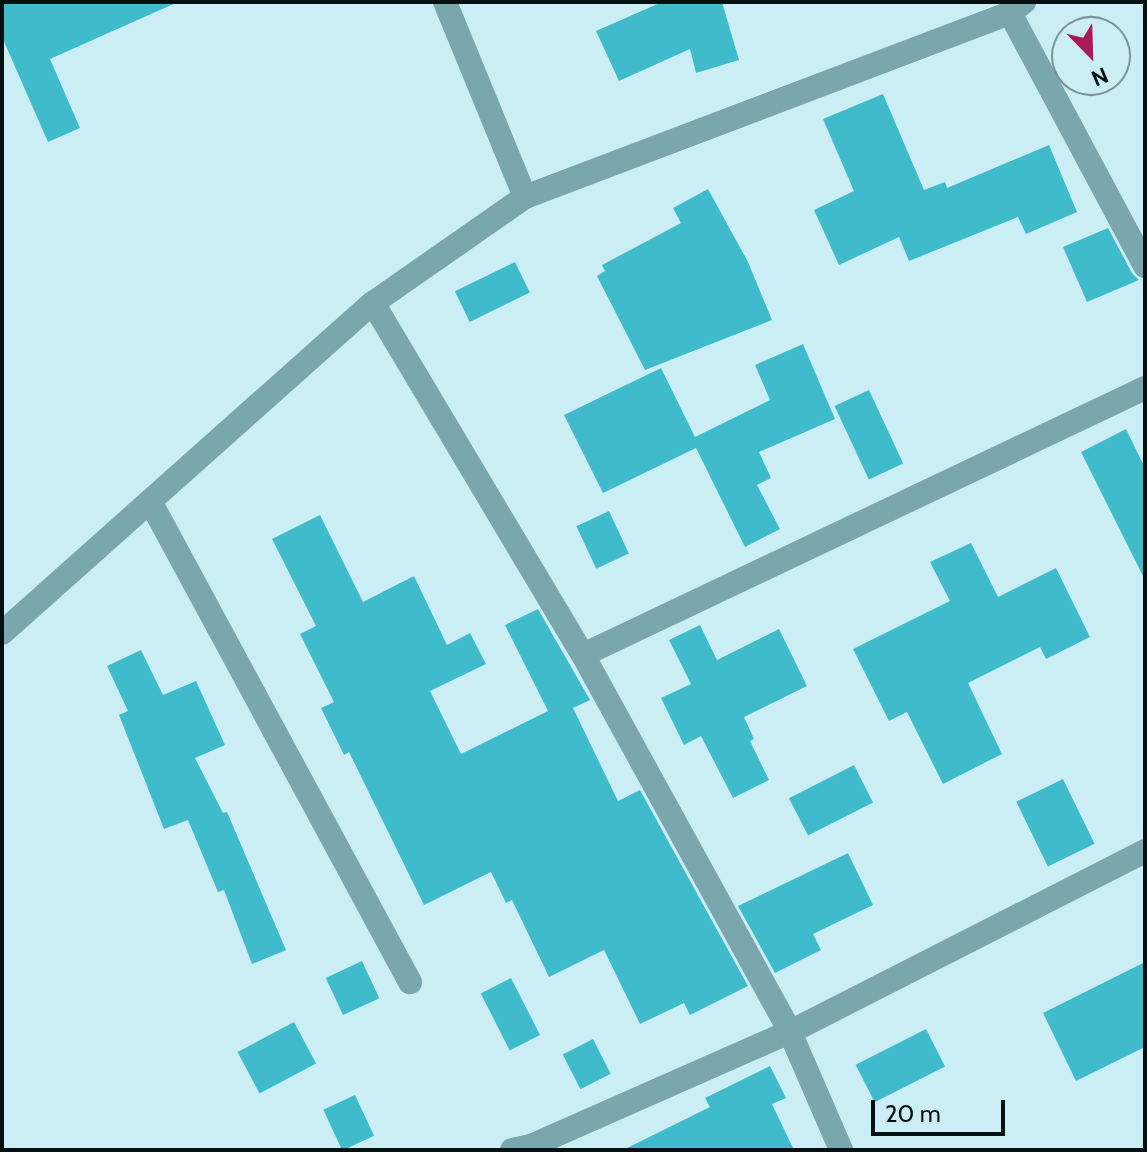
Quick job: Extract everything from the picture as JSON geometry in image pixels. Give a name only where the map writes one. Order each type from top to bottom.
[{"type":"street","points":[[445,2],[525,197]]},
{"type":"street","points":[[2,633],[373,303],[525,197],[1017,7],[1145,266]]},
{"type":"street","points":[[373,303],[583,655],[790,1032],[841,1150]]},
{"type":"street","points":[[583,655],[1145,388]]},
{"type":"street","points":[[150,501],[410,982]]},
{"type":"street","points":[[512,1150],[531,1146],[790,1032],[1145,851]]},
{"type":"building","points":[[2,2],[178,2],[50,59],[80,128],[48,142],[2,37]]},
{"type":"building","points":[[662,2],[722,2],[739,60],[696,73],[690,49],[619,81],[596,31]]},
{"type":"building","points":[[883,94],[924,190],[945,182],[947,188],[1049,145],[1077,212],[1026,234],[1018,217],[909,261],[899,237],[839,265],[814,210],[854,191],[823,119]]},
{"type":"building","points":[[708,189],[748,262],[772,320],[645,370],[597,276],[605,271],[602,265],[681,223],[673,208]]},
{"type":"building","points":[[1108,228],[1132,273],[1139,280],[1087,302],[1063,247]]},
{"type":"building","points":[[515,262],[530,293],[470,322],[455,291]]},
{"type":"building","points":[[803,344],[835,419],[759,452],[771,478],[757,485],[780,529],[745,547],[696,448],[603,493],[564,415],[661,368],[695,437],[770,400],[755,365]]},
{"type":"building","points":[[869,390],[903,463],[869,479],[835,406]]},
{"type":"building","points":[[1126,429],[1145,468],[1145,580],[1081,452]]},
{"type":"building","points":[[609,511],[629,554],[596,569],[576,526]]},
{"type":"building","points":[[320,515],[363,602],[414,576],[447,645],[470,633],[486,664],[430,691],[461,754],[548,711],[505,625],[538,609],[590,700],[573,708],[618,801],[640,790],[748,986],[690,1015],[684,1003],[640,1024],[604,950],[549,977],[512,900],[506,903],[491,872],[424,905],[349,752],[344,755],[321,708],[334,702],[300,634],[316,626],[272,539]]},
{"type":"building","points":[[971,543],[998,597],[1056,568],[1090,637],[1046,659],[1040,647],[968,683],[1002,754],[943,784],[907,712],[889,721],[853,649],[950,601],[930,562]]},
{"type":"building","points":[[700,625],[717,660],[779,629],[807,686],[744,717],[754,739],[750,741],[769,780],[733,798],[701,736],[684,745],[661,698],[691,684],[669,640]]},
{"type":"building","points":[[141,650],[163,695],[196,681],[225,745],[195,758],[223,813],[227,812],[286,950],[252,964],[224,890],[218,892],[188,820],[164,829],[119,715],[128,711],[107,666]]},
{"type":"building","points":[[854,765],[873,802],[808,836],[789,798]]},
{"type":"building","points":[[1063,779],[1095,844],[1048,867],[1016,802]]},
{"type":"building","points":[[848,853],[873,905],[813,934],[821,950],[775,973],[738,906]]},
{"type":"building","points":[[362,961],[379,998],[343,1015],[326,978]]},
{"type":"building","points":[[1145,962],[1145,1047],[1076,1081],[1043,1013]]},
{"type":"building","points":[[511,978],[540,1035],[510,1050],[481,993]]},
{"type":"building","points":[[294,1022],[316,1063],[260,1094],[237,1052]]},
{"type":"building","points":[[926,1029],[945,1066],[875,1102],[856,1065]]},
{"type":"building","points":[[593,1039],[611,1074],[580,1089],[563,1054]]},
{"type":"building","points":[[770,1066],[786,1098],[772,1104],[794,1150],[623,1150],[710,1107],[705,1098]]},
{"type":"building","points":[[355,1095],[374,1136],[342,1150],[323,1110]]}]
